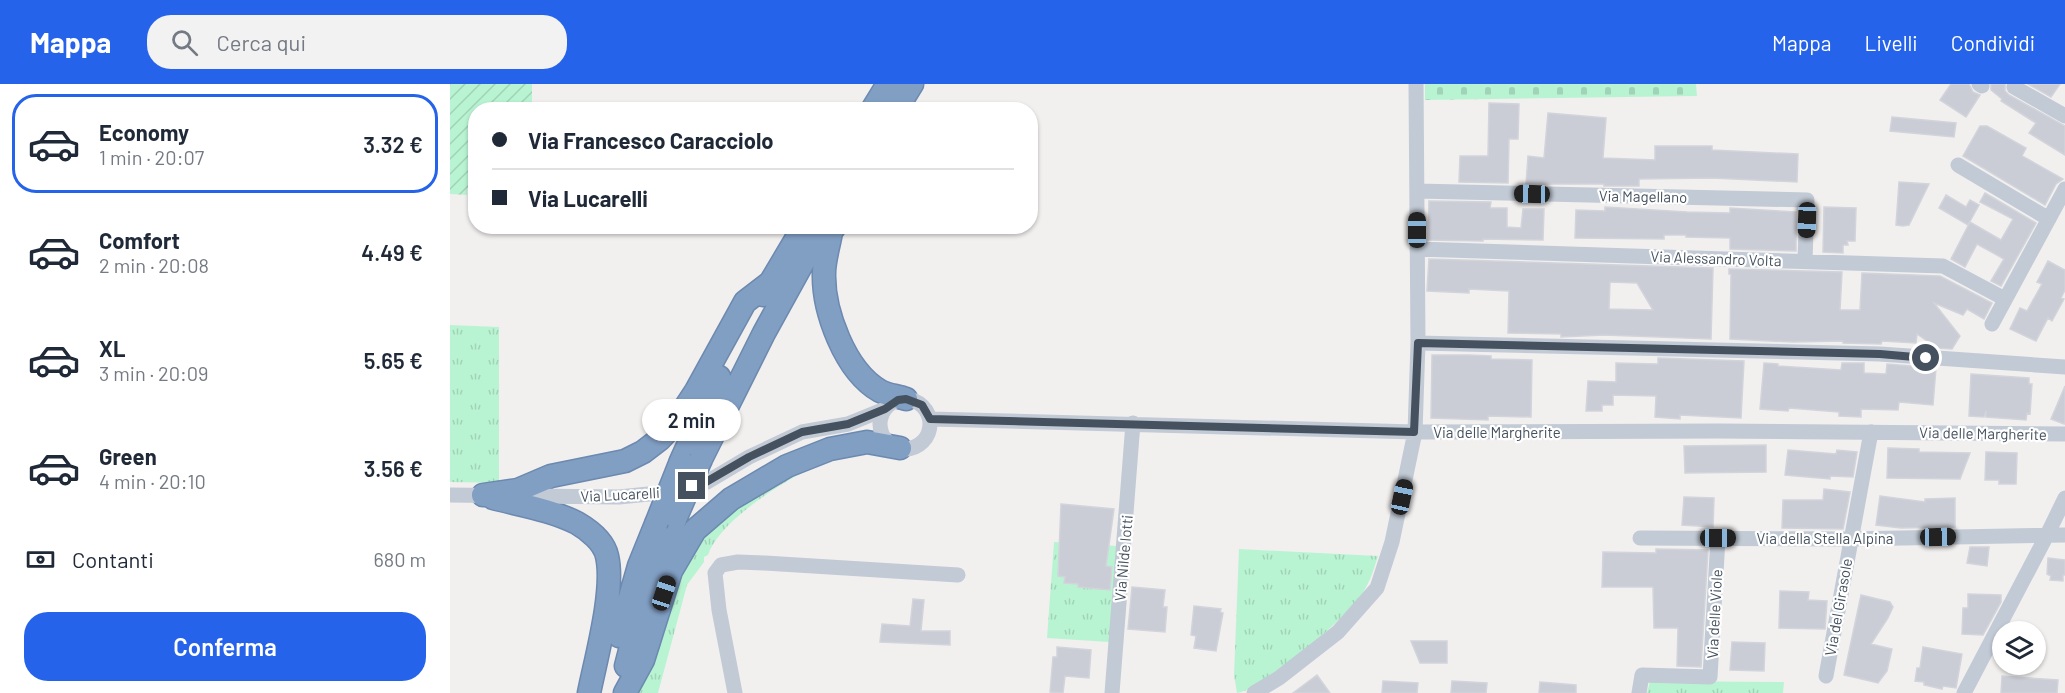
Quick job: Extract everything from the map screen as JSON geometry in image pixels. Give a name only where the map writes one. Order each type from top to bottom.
[{"type":"highway","points":[[877,102],[888,84]]},
{"type":"highway","points":[[901,102],[912,84]]},
{"type":"highway","points":[[906,102],[912,84]]},
{"type":"highway","points":[[618,693],[666,520],[691,460],[716,384],[751,316],[799,234]]},
{"type":"highway","points":[[691,460],[820,234]]},
{"type":"highway","points":[[831,234],[824,272],[825,303],[839,343],[859,372],[880,391],[906,399]]},
{"type":"highway","points":[[483,495],[518,490],[551,476],[625,461],[643,452],[675,423],[696,391],[745,302],[771,282]]},
{"type":"highway","points":[[625,693],[643,660],[671,571],[695,530],[731,500],[787,465],[830,449],[867,442],[900,448]]},
{"type":"highway","points":[[483,495],[569,520],[578,524],[603,547],[607,555],[607,600],[589,693]]},
{"type":"highway","points":[[602,693],[639,566],[666,520]]},
{"type":"street","points":[[1254,693],[1279,678],[1338,632],[1377,588],[1392,542],[1414,432],[1418,343],[1416,84]]},
{"type":"street","points":[[2014,87],[2065,116]]},
{"type":"street","points":[[1958,165],[2049,219]]},
{"type":"street","points":[[1992,324],[2065,189]]},
{"type":"street","name":"Via Magellano","points":[[1417,191],[1807,200],[1806,261]]},
{"type":"street","name":"Via Alessandro Volta","points":[[1417,249],[1943,266],[2005,300]]},
{"type":"street","points":[[1418,343],[1880,354],[2065,367]]},
{"type":"street","points":[[900,448],[916,446],[923,442],[930,427],[930,419],[922,405],[906,399]]},
{"type":"street","name":"Via Lucarelli","points":[[450,495],[619,496],[678,490],[706,482],[749,457],[802,432],[848,424],[885,409],[898,400],[906,399]]},
{"type":"street","points":[[882,432],[881,416],[885,409]]},
{"type":"street","name":"Via delle Margherite","points":[[930,419],[1414,432],[1719,431],[2065,434]]},
{"type":"street","name":"Via Nilde Iotti","points":[[1112,693],[1133,423]]},
{"type":"street","name":"Via Lucarelli","points":[[848,424],[882,432],[886,440],[900,448]]},
{"type":"street","name":"Via del Girasole","points":[[1826,676],[1871,432]]},
{"type":"street","points":[[1964,693],[2048,535],[2065,498]]},
{"type":"street","name":"Via della Stella Alpina","points":[[1640,538],[1850,539],[2065,535]]},
{"type":"street","name":"Via delle Viole","points":[[1639,693],[1642,675],[1710,677],[1718,538]]},
{"type":"street","points":[[735,693],[719,610],[715,573],[721,565],[738,562],[765,563],[958,575]]},
{"type":"green space","points":[[450,84],[532,84],[532,102],[468,102],[467,195],[450,194]]},
{"type":"green space","points":[[1425,84],[1696,84],[1697,96],[1425,100]]},
{"type":"green space","points":[[450,325],[499,327],[499,483],[450,482]]},
{"type":"green space","points":[[850,454],[810,469],[783,484],[752,505],[724,530],[687,585],[658,693],[633,693],[672,583],[705,529],[780,476]]},
{"type":"green space","points":[[1054,542],[1117,546],[1109,642],[1047,638]]},
{"type":"green space","points":[[1239,549],[1378,556],[1362,594],[1339,620],[1267,679],[1237,693],[1234,675]]},
{"type":"green space","points":[[1650,681],[1784,682],[1783,693],[1647,693]]},
{"type":"building","points":[[1951,84],[1969,84],[1973,92],[1980,95],[1966,117],[1940,100]]},
{"type":"building","points":[[1991,84],[2005,84],[2005,91],[2009,95],[2065,126],[2065,155],[2029,133],[2036,123],[2001,101],[2002,99],[1991,90]]},
{"type":"building","points":[[2028,84],[2060,84],[2051,97]]},
{"type":"building","points":[[1489,103],[1519,104],[1518,139],[1509,139],[1508,183],[1459,182],[1460,156],[1488,156]]},
{"type":"building","points":[[1548,113],[1606,118],[1603,158],[1655,160],[1655,146],[1712,146],[1712,150],[1798,154],[1797,182],[1712,178],[1639,179],[1639,186],[1526,184],[1528,156],[1544,158]]},
{"type":"building","points":[[1892,117],[1956,123],[1954,137],[1890,131]]},
{"type":"building","points":[[1980,126],[1987,126],[2026,148],[2022,156],[2063,179],[2056,184],[2045,205],[1963,156]]},
{"type":"building","points":[[1899,182],[1929,184],[1909,225],[1903,226],[1896,225]]},
{"type":"building","points":[[1985,193],[2036,223],[2001,286],[1991,281],[2004,259],[1977,244],[1965,267],[1951,259],[1970,222],[2001,240],[2013,219],[1980,202]]},
{"type":"building","points":[[1946,195],[1966,207],[1970,200],[1979,205],[1968,225],[1939,208]]},
{"type":"building","points":[[1429,201],[1491,202],[1490,208],[1507,208],[1507,227],[1521,228],[1523,209],[1544,209],[1543,240],[1428,240]]},
{"type":"building","points":[[1605,207],[1687,212],[1730,213],[1730,208],[1796,212],[1796,251],[1730,249],[1730,238],[1686,237],[1686,235],[1664,235],[1664,239],[1575,238],[1576,210],[1605,211]]},
{"type":"building","points":[[1824,207],[1856,208],[1855,241],[1847,241],[1848,245],[1843,245],[1843,253],[1823,252]]},
{"type":"building","points":[[1429,259],[1713,268],[1711,339],[1604,335],[1561,337],[1561,334],[1508,333],[1509,291],[1469,289],[1469,293],[1427,291]],"holes":[[[1610,282],[1637,283],[1653,310],[1609,309]]]},
{"type":"building","points":[[2048,261],[2065,270],[2065,290],[2061,298],[2064,299],[2052,321],[2048,318],[2036,341],[2010,329],[2020,308],[2027,311],[2042,284],[2037,282]]},
{"type":"building","points":[[1729,269],[1842,272],[1840,310],[1860,310],[1862,273],[1940,276],[1992,303],[1984,319],[1967,309],[1963,315],[1934,303],[1960,336],[1952,349],[1937,348],[1917,334],[1916,343],[1882,341],[1881,344],[1730,339],[1731,274],[1729,274]]},
{"type":"building","points":[[1432,355],[1491,356],[1491,359],[1532,360],[1531,417],[1488,416],[1488,420],[1431,418]]},
{"type":"building","points":[[1658,358],[1744,361],[1741,418],[1680,415],[1680,419],[1655,417],[1656,396],[1613,395],[1613,405],[1602,405],[1602,411],[1586,411],[1588,381],[1616,382],[1616,363],[1658,364]]},
{"type":"building","points":[[1764,363],[1841,370],[1842,363],[1864,363],[1864,373],[1886,374],[1887,364],[1936,368],[1933,405],[1899,402],[1898,410],[1861,409],[1861,417],[1839,416],[1839,412],[1789,408],[1788,411],[1760,409]]},
{"type":"building","points":[[1971,374],[2029,378],[2029,384],[2032,384],[2030,414],[2027,413],[2026,420],[1986,417],[1986,411],[1984,417],[1969,416]]},
{"type":"building","points":[[2065,386],[2065,424],[2064,424],[2051,419]]},
{"type":"building","points":[[1766,445],[1766,472],[1685,473],[1684,446]]},
{"type":"building","points":[[1888,448],[1919,449],[1919,452],[1970,453],[1960,479],[1887,478]]},
{"type":"building","points":[[1788,450],[1836,454],[1837,450],[1857,452],[1853,477],[1830,476],[1830,479],[1785,475]]},
{"type":"building","points":[[1986,452],[2017,453],[2016,484],[1999,484],[1999,480],[1985,480]]},
{"type":"building","points":[[1824,489],[1850,492],[1843,529],[1782,528],[1783,500],[1823,500]]},
{"type":"building","points":[[1880,496],[1925,502],[1925,499],[1955,498],[1955,527],[1901,528],[1876,525]]},
{"type":"building","points":[[1684,497],[1714,498],[1713,527],[1682,525]]},
{"type":"building","points":[[1061,504],[1114,509],[1106,566],[1112,567],[1110,590],[1078,587],[1078,584],[1064,583],[1065,577],[1058,576]]},
{"type":"building","points":[[1970,547],[1989,547],[1987,566],[1967,563]]},
{"type":"building","points":[[1656,549],[1708,550],[1701,667],[1677,666],[1678,628],[1654,628],[1653,587],[1602,587],[1603,552],[1656,553]]},
{"type":"building","points":[[2048,558],[2065,560],[2063,581],[2050,580],[2051,576],[2047,574]]},
{"type":"building","points":[[1132,587],[1165,590],[1163,607],[1167,607],[1165,632],[1128,629]]},
{"type":"building","points":[[1780,591],[1809,592],[1808,600],[1827,601],[1825,629],[1779,628]]},
{"type":"building","points":[[1968,594],[2001,595],[2001,602],[1983,635],[1962,634],[1963,608],[1968,608]]},
{"type":"building","points":[[1861,595],[1890,602],[1893,607],[1871,644],[1892,649],[1887,671],[1878,683],[1844,675]]},
{"type":"building","points":[[913,599],[924,600],[921,631],[950,631],[950,645],[880,642],[882,624],[910,626]]},
{"type":"building","points":[[1194,606],[1221,609],[1220,612],[1223,613],[1216,651],[1194,648],[1196,636],[1191,635]]},
{"type":"building","points":[[1411,641],[1447,641],[1447,663],[1420,663]]},
{"type":"building","points":[[1732,642],[1765,643],[1764,671],[1730,670]]},
{"type":"building","points":[[1057,647],[1091,650],[1089,678],[1065,676],[1063,693],[1050,692],[1053,657],[1057,657]]},
{"type":"building","points":[[1923,647],[1962,654],[1956,688],[1943,686],[1942,689],[1915,681],[1917,668],[1920,668]]},
{"type":"building","points":[[1317,675],[1330,693],[1293,693]]},
{"type":"building","points":[[2002,676],[2058,680],[2057,693],[2001,693]]},
{"type":"building","points":[[1383,681],[1418,683],[1417,693],[1382,693]]},
{"type":"building","points":[[1452,681],[1487,683],[1486,693],[1451,693]]},
{"type":"building","points":[[1540,682],[1576,685],[1576,693],[1539,693]]},
{"type":"route","points":[[692,486],[706,482],[749,457],[802,432],[848,424],[885,409],[898,400],[906,399],[922,405],[930,419],[1414,432],[1418,343],[1880,354],[1926,358]]}]
